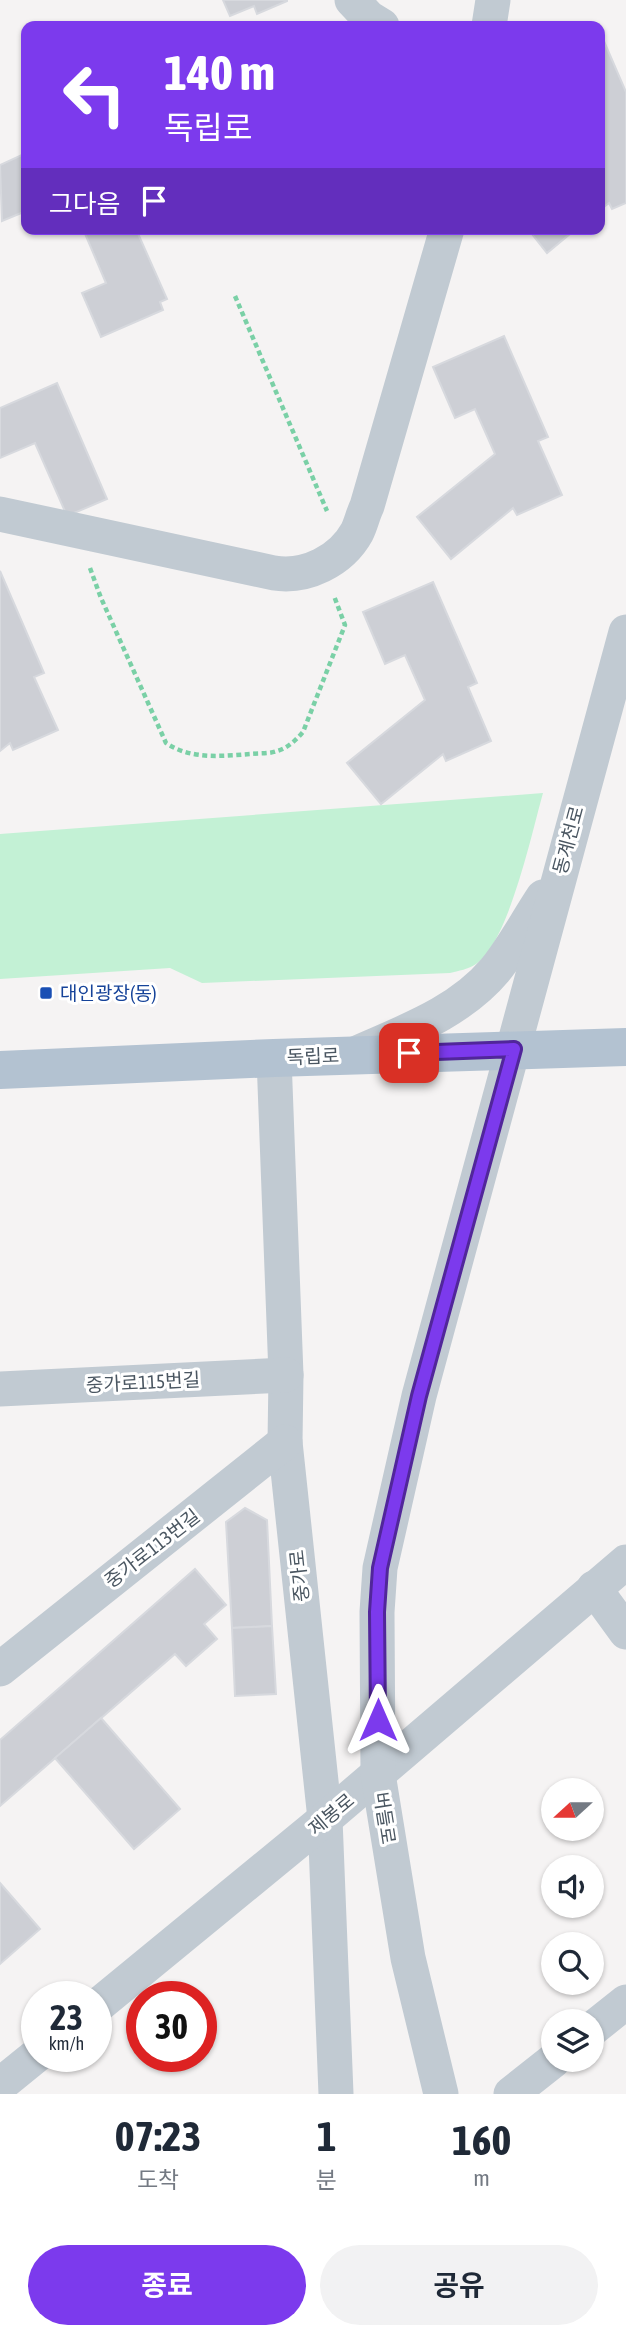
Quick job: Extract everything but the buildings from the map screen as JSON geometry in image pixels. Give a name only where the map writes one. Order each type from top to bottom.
[{"type":"main road","name":"독립로","points":[[0,1070],[514,1049],[626,1047]]},
{"type":"street","points":[[352,0],[374,21]]},
{"type":"street","points":[[490,21],[493,0]]},
{"type":"street","points":[[0,514],[274,573],[300,574],[333,556],[357,532],[445,235]]},
{"type":"street","name":"동계천로","points":[[514,1049],[559,874],[616,697],[626,632]]},
{"type":"street","points":[[354,1055],[450,1009],[474,990],[495,970],[559,874]]},
{"type":"street","name":"버들로","points":[[441,2094],[408,1958],[379,1774],[377,1612],[380,1568],[419,1396],[514,1049]]},
{"type":"street","name":"중가로","points":[[274,1058],[286,1375],[285,1442],[325,1819],[336,2094]]},
{"type":"street","name":"중가로115번길","points":[[0,1388],[286,1375]]},
{"type":"street","name":"중가로113번길","points":[[6,1657],[285,1442]]},
{"type":"street","name":"제봉로","points":[[112,1994],[379,1774],[626,1562]]},
{"type":"street","points":[[594,1588],[626,1632]]},
{"type":"street","points":[[604,2019],[626,2002]]},
{"type":"street","points":[[0,2085],[21,2068]]},
{"type":"street","points":[[511,2094],[541,2070]]},
{"type":"path","points":[[76,531],[101,598],[166,743],[190,754],[213,757],[278,751],[295,742],[303,732],[345,625],[333,556],[235,296]]},
{"type":"green space","points":[[543,793],[508,911],[488,953],[467,969],[450,973],[202,983],[170,968],[0,979],[0,834]]},
{"type":"place","name":"대인광장(동)","points":[[46,993]]},
{"type":"route","points":[[378,1720],[377,1612],[380,1568],[419,1396],[514,1049],[409,1053]]}]
